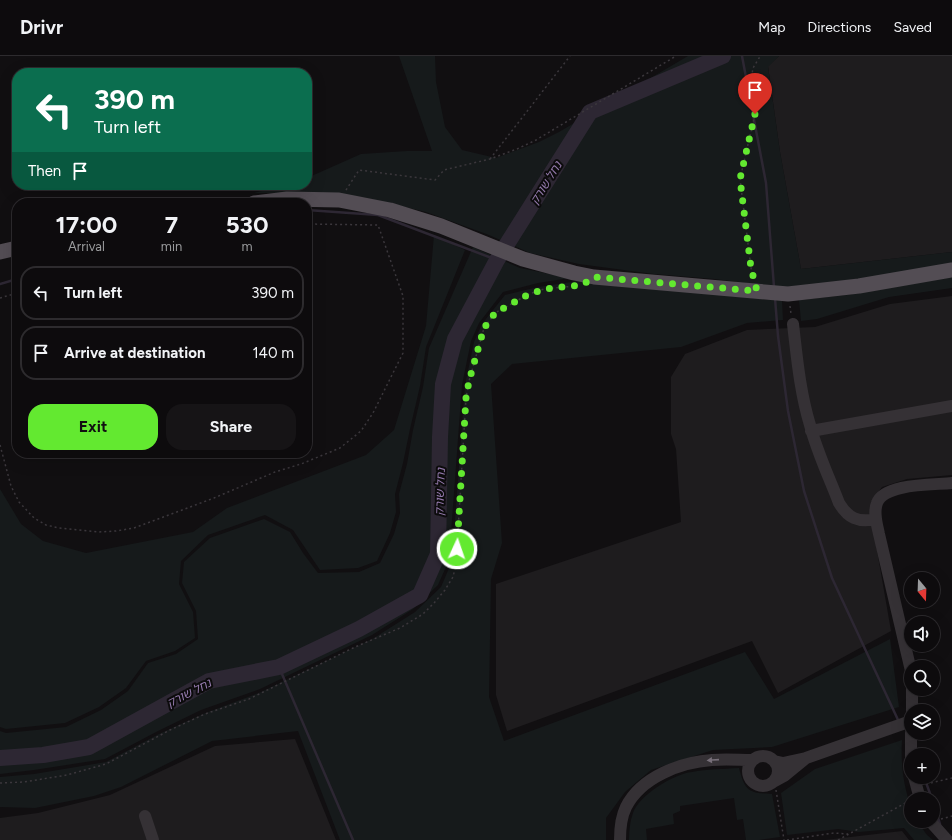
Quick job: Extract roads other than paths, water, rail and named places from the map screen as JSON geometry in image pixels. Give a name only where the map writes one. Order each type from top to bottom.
[{"type":"main road","points":[[312,199],[339,200],[390,210],[441,226],[523,259],[594,277],[788,294],[859,286],[952,270]]},
{"type":"main road","points":[[0,252],[12,249]]},
{"type":"street","points":[[793,324],[805,404],[811,430],[836,496],[845,512],[850,517],[868,521],[876,519]]},
{"type":"street","points":[[811,430],[952,406]]},
{"type":"street","points":[[908,660],[876,519],[875,513],[877,502],[883,495],[901,488],[952,483]]},
{"type":"street","points":[[620,840],[622,820],[626,807],[635,794],[646,784],[659,776],[686,764],[712,760],[752,760],[762,756],[767,756],[774,761],[783,764],[806,758],[904,723]]},
{"type":"street","points":[[752,760],[748,767],[749,777],[757,784],[764,786],[784,776],[806,758]]},
{"type":"street","points":[[772,783],[778,772],[778,767],[774,761]]},
{"type":"street","points":[[145,816],[153,840]]},
{"type":"street","points":[[936,828],[947,840]]},
{"type":"waterway","name":"נחל שורק","points":[[0,758],[43,755],[89,747],[209,681],[279,667],[359,629],[420,595],[438,554],[440,437],[443,384],[455,339],[497,260],[590,112],[723,56]]},
{"type":"waterway","points":[[742,56],[766,183],[774,287]]},
{"type":"waterway","points":[[312,210],[378,215],[497,260]]},
{"type":"waterway","points":[[0,284],[12,280]]},
{"type":"waterway","points":[[775,298],[778,336],[788,411],[804,491],[832,578],[899,722]]},
{"type":"waterway","points":[[279,667],[353,840]]},
{"type":"waterway","points":[[927,784],[929,792]]}]
